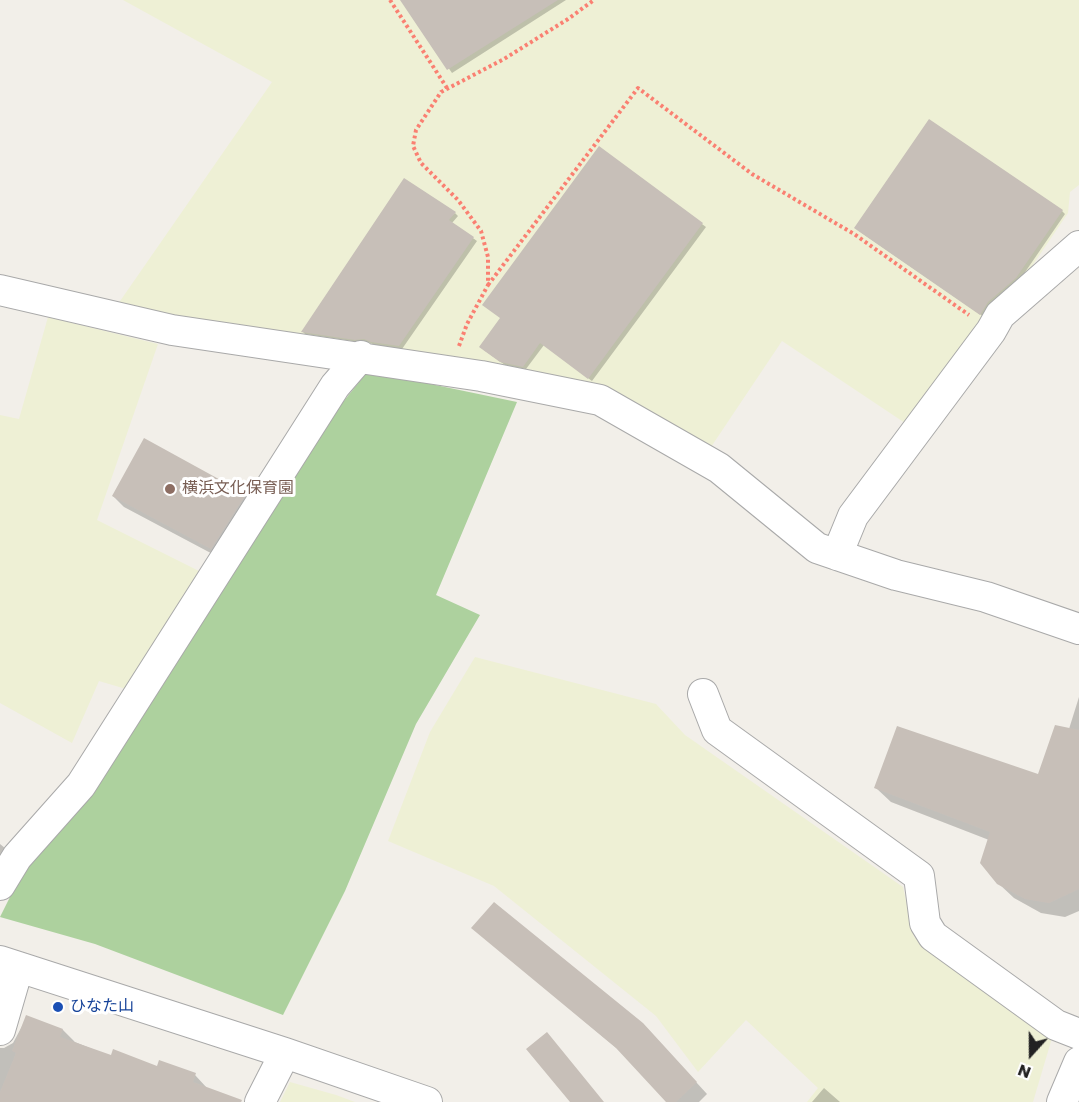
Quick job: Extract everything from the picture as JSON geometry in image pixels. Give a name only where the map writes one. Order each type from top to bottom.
[{"type":"street","points":[[837,555],[853,516],[991,331],[1000,315],[1079,246]]},
{"type":"street","points":[[0,290],[172,330],[481,376],[600,399],[719,468],[817,548],[896,575],[986,597],[1079,629]]},
{"type":"street","points":[[0,885],[17,857],[81,785],[335,386],[361,357]]},
{"type":"street","points":[[703,693],[717,730],[919,876],[925,923],[933,936],[1056,1024],[1079,1034]]},
{"type":"street","points":[[0,1030],[9,964],[285,1053],[428,1102]]},
{"type":"street","points":[[260,1102],[285,1053]]},
{"type":"street","points":[[1062,1102],[1079,1062]]},
{"type":"path","points":[[390,0],[447,88]]},
{"type":"path","points":[[488,285],[488,257],[481,231],[458,200],[421,163],[413,146],[416,130],[441,92],[504,59],[594,0]]},
{"type":"path","points":[[451,372],[467,324],[488,285],[638,88],[752,174],[854,234],[991,331]]},
{"type":"green space","points":[[123,0],[1079,0],[1079,185],[1070,192],[1068,213],[992,325],[911,427],[782,341],[709,450],[611,396],[224,329],[118,304],[272,82]]},
{"type":"green space","points":[[48,317],[158,344],[97,520],[203,573],[126,689],[99,681],[72,743],[0,703],[0,415],[19,419]]},
{"type":"green space","points":[[368,371],[517,402],[436,595],[480,615],[416,724],[345,891],[283,1015],[95,944],[0,917],[27,863],[301,454]]},
{"type":"green space","points":[[475,657],[656,704],[685,735],[903,887],[914,937],[1052,1038],[1033,1102],[807,1102],[818,1088],[746,1020],[698,1072],[656,1016],[494,886],[388,841],[430,732]]},
{"type":"green space","points":[[290,1082],[336,1095],[355,1102],[280,1102]]},
{"type":"building","points":[[400,0],[558,0],[447,70]]},
{"type":"building","points":[[929,119],[1063,210],[1016,278],[988,302],[980,315],[854,228]]},
{"type":"building","points":[[599,146],[703,223],[588,379],[540,343],[523,367],[500,362],[479,347],[500,318],[482,305]]},
{"type":"building","points":[[404,178],[456,212],[449,220],[474,237],[399,346],[364,339],[355,340],[301,332]]},
{"type":"building","points":[[144,438],[246,494],[211,549],[112,496]]},
{"type":"building","points":[[1055,725],[1079,730],[1079,889],[1049,903],[1025,899],[997,884],[980,863],[990,832],[874,788],[897,726],[1038,774]]},
{"type":"building","points":[[494,902],[643,1023],[697,1082],[676,1102],[666,1102],[616,1048],[471,928]]},
{"type":"building","points":[[26,1015],[63,1029],[60,1037],[111,1055],[113,1049],[157,1066],[159,1060],[196,1073],[193,1082],[242,1100],[241,1102],[0,1102],[0,1092],[16,1053],[12,1051]]},
{"type":"building","points":[[547,1032],[604,1102],[570,1102],[526,1049]]},
{"type":"place","name":"横浜文化保育園","points":[[170,489]]},
{"type":"place","name":"ひなた山","points":[[58,1007]]}]
